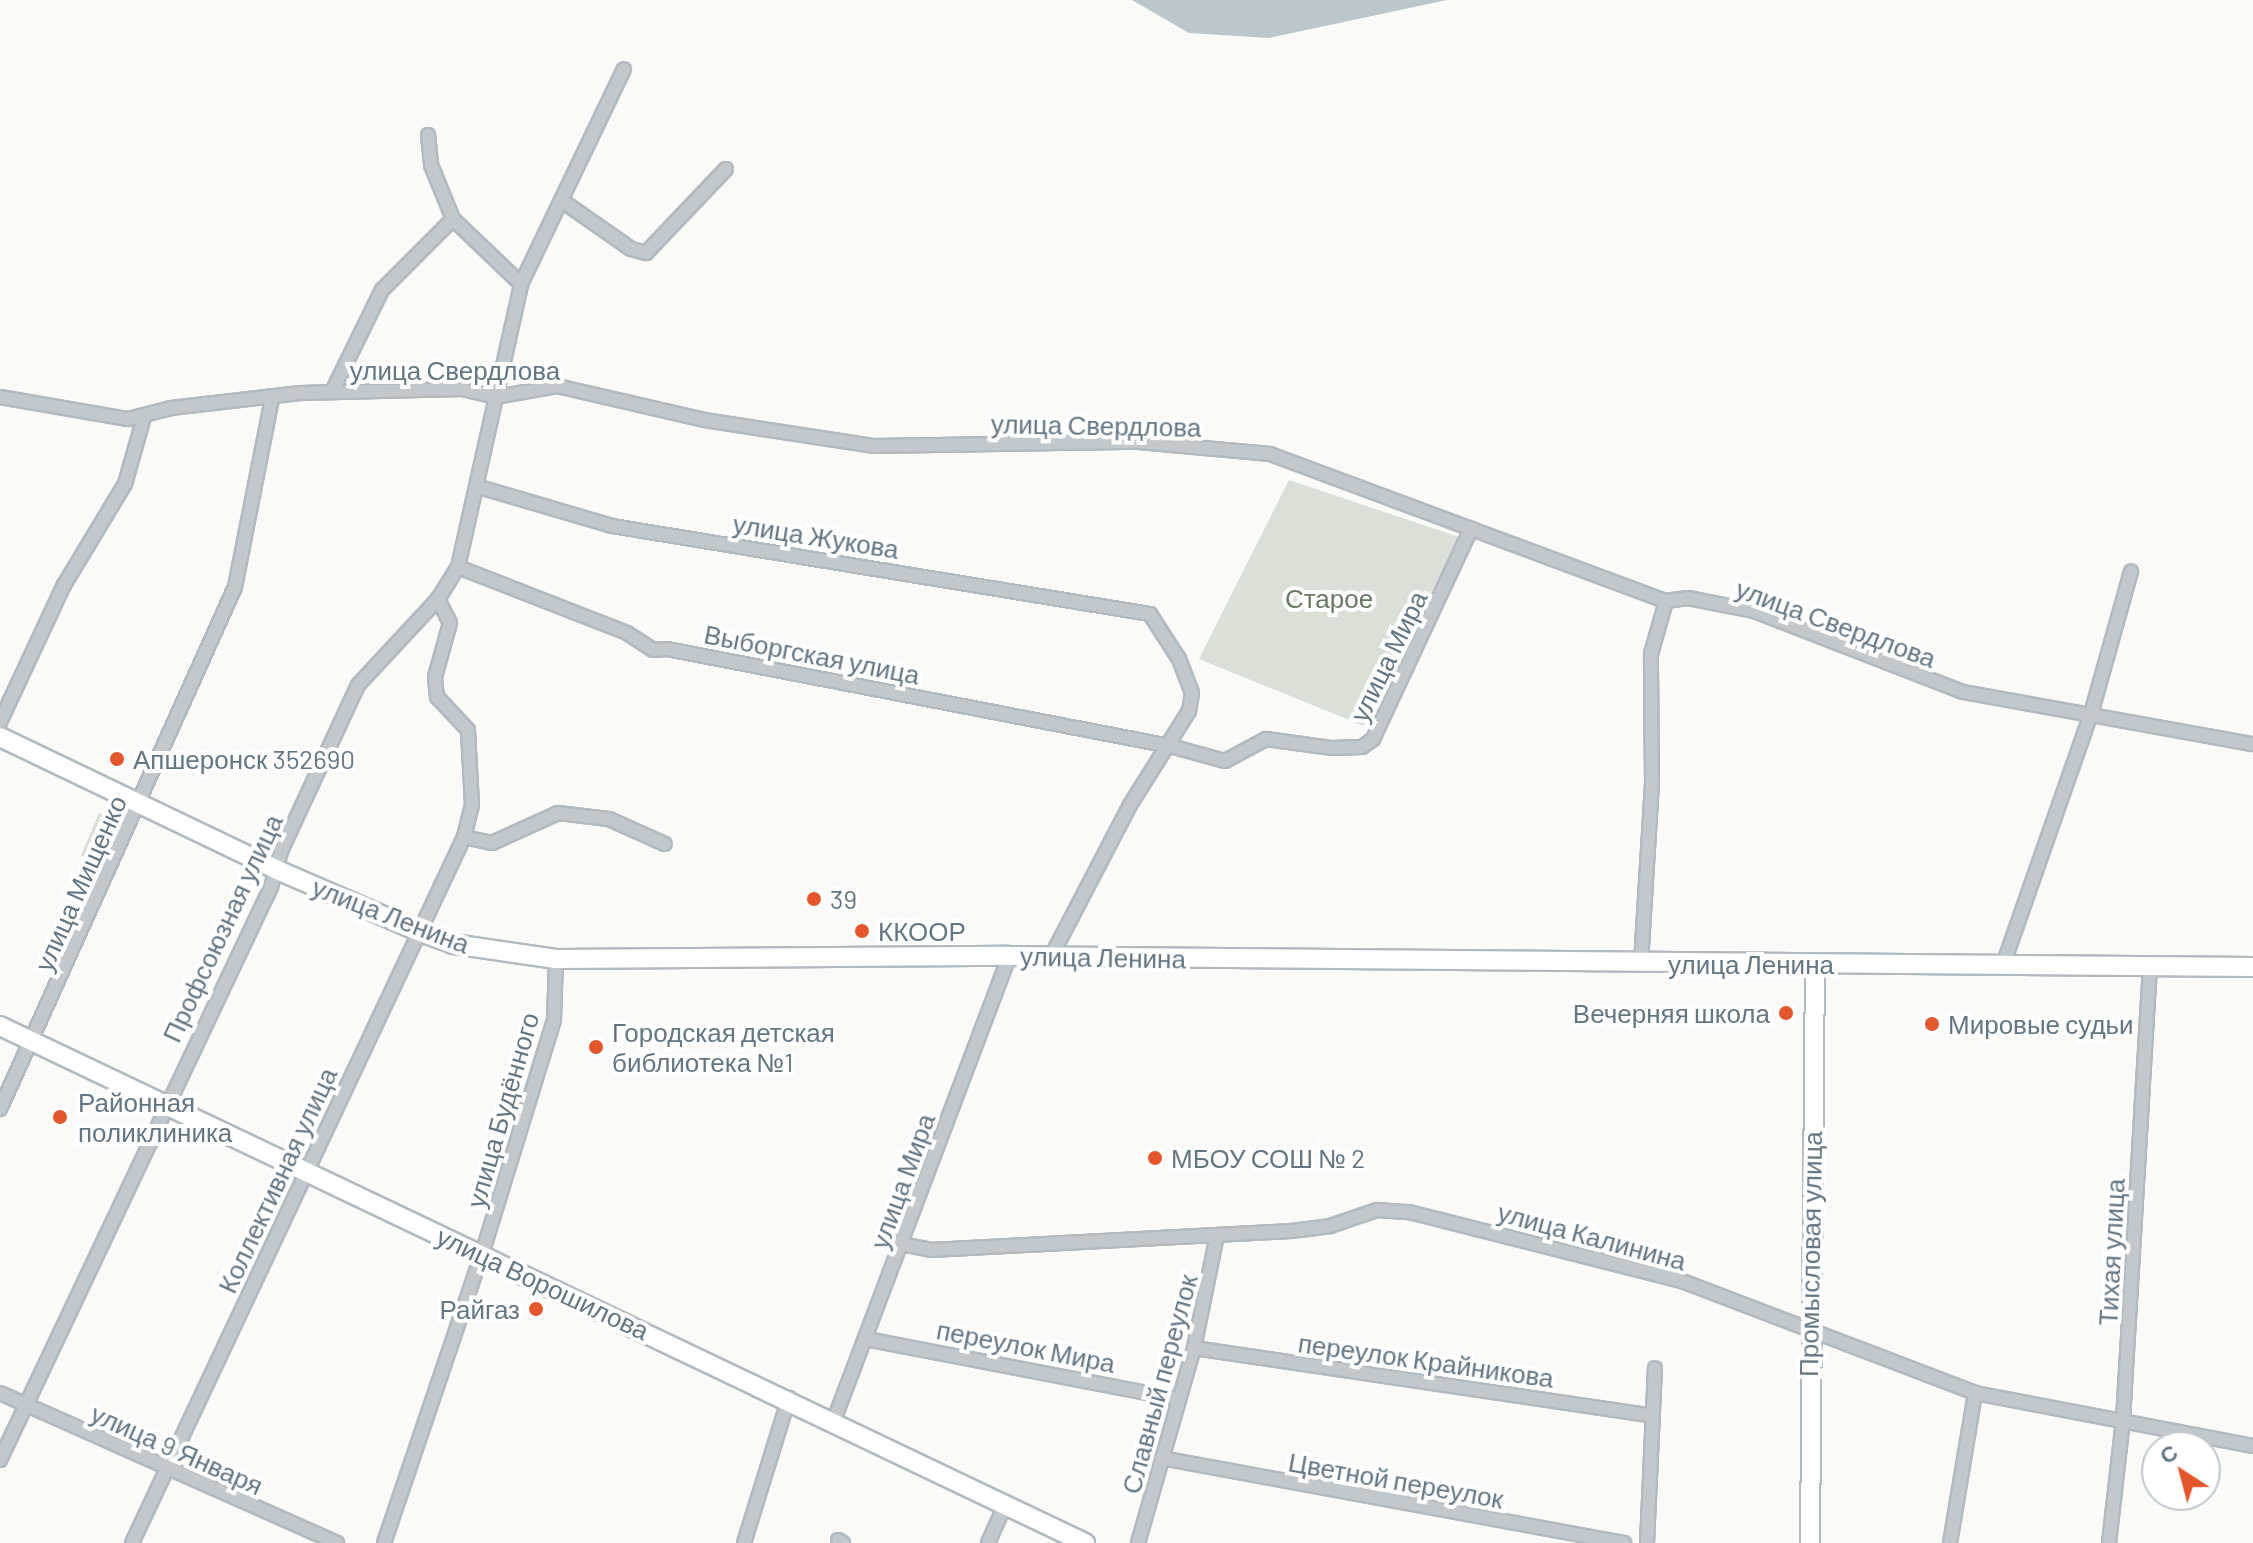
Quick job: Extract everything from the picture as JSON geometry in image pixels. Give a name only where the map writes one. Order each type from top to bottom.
[{"type":"main road","name":"улица Ленина","points":[[0,737],[275,869],[418,931],[453,944],[556,959],[1009,956],[2253,967]]},
{"type":"main road","name":"Промысловая улица","points":[[1810,1543],[1809,1328],[1815,964]]},
{"type":"main road","name":"улица Ворошилова","points":[[0,1026],[789,1398],[1085,1543]]},
{"type":"street","name":"Профсоюзная улица","points":[[0,1460],[164,1104],[271,887],[275,869],[358,685],[438,599],[458,567],[479,487],[521,284],[624,69]]},
{"type":"street","points":[[428,135],[431,165],[453,219],[521,284]]},
{"type":"street","points":[[561,200],[631,249],[646,253],[726,169]]},
{"type":"street","points":[[332,392],[382,290],[453,219]]},
{"type":"street","name":"улица Свердлова","points":[[0,397],[144,417],[171,408],[332,392],[462,389],[496,397],[557,386],[704,420],[873,446],[1139,442],[1270,454],[1666,601],[1688,598],[1754,611],[1963,692],[2253,744]]},
{"type":"street","name":"улица Мищенко","points":[[0,1109],[33,1042],[235,587],[272,398]]},
{"type":"street","points":[[0,722],[64,585],[125,484],[144,417]]},
{"type":"street","name":"улица Жукова","points":[[479,487],[612,526],[1150,614],[1161,625],[1192,693],[1189,711],[1170,746]]},
{"type":"street","name":"улица Мира","points":[[1170,746],[1225,761],[1266,739],[1332,748],[1362,747],[1373,739],[1471,529]]},
{"type":"street","name":"Выборгская улица","points":[[458,567],[627,633],[653,650],[667,649],[1170,746]]},
{"type":"street","points":[[2003,965],[2091,714],[2131,572]]},
{"type":"street","name":"Коллективная улица","points":[[132,1543],[464,837],[472,805],[468,730],[437,697],[435,677],[450,623],[438,599]]},
{"type":"street","points":[[1641,963],[1652,781],[1651,654],[1666,601]]},
{"type":"street","points":[[1051,957],[1130,805],[1170,746]]},
{"type":"street","points":[[464,837],[492,843],[558,813],[609,819],[665,844]]},
{"type":"street","name":"улица Мира","points":[[834,1420],[1009,956]]},
{"type":"street","name":"улица Будённого","points":[[384,1543],[482,1254],[554,1020],[556,959]]},
{"type":"street","name":"Тихая улица","points":[[2109,1543],[2123,1420],[2150,964]]},
{"type":"street","name":"улица Калинина","points":[[901,1244],[931,1250],[1217,1235],[1330,1226],[1377,1210],[1409,1212],[1682,1281],[1975,1393],[2253,1446]]},
{"type":"street","name":"Славный переулок","points":[[1138,1543],[1194,1348],[1217,1235]]},
{"type":"street","name":"переулок Мира","points":[[866,1339],[1177,1399]]},
{"type":"street","name":"переулок Крайникова","points":[[1194,1348],[1652,1416]]},
{"type":"street","points":[[1647,1543],[1655,1368]]},
{"type":"street","name":"улица 9 Января","points":[[0,1393],[337,1543]]},
{"type":"street","points":[[1950,1543],[1975,1393]]},
{"type":"street","points":[[744,1543],[789,1398]]},
{"type":"street","name":"Цветной переулок","points":[[1161,1458],[1624,1543]]},
{"type":"street","points":[[988,1543],[1005,1505]]},
{"type":"green space","name":"Старое","points":[[1289,480],[1459,537],[1364,726],[1199,659]]},
{"type":"green space","points":[[99,813],[111,818],[93,860],[81,855]]},
{"type":"shaded area","points":[[1132,0],[1447,0],[1269,38],[1189,33]]},
{"type":"place","name":"Апшеронск 352690","points":[[117,759]]},
{"type":"place","name":"39","points":[[814,899]]},
{"type":"place","name":"ККООР","points":[[862,931]]},
{"type":"place","name":"Вечерняя школа","points":[[1786,1013]]},
{"type":"place","name":"Мировые судьи","points":[[1932,1024]]},
{"type":"place","name":"Городская детская библиотека №1","points":[[596,1047]]},
{"type":"place","name":"Районная поликлиника","points":[[60,1117]]},
{"type":"place","name":"МБОУ СОШ № 2","points":[[1155,1158]]},
{"type":"place","name":"Райгаз","points":[[536,1309]]}]
